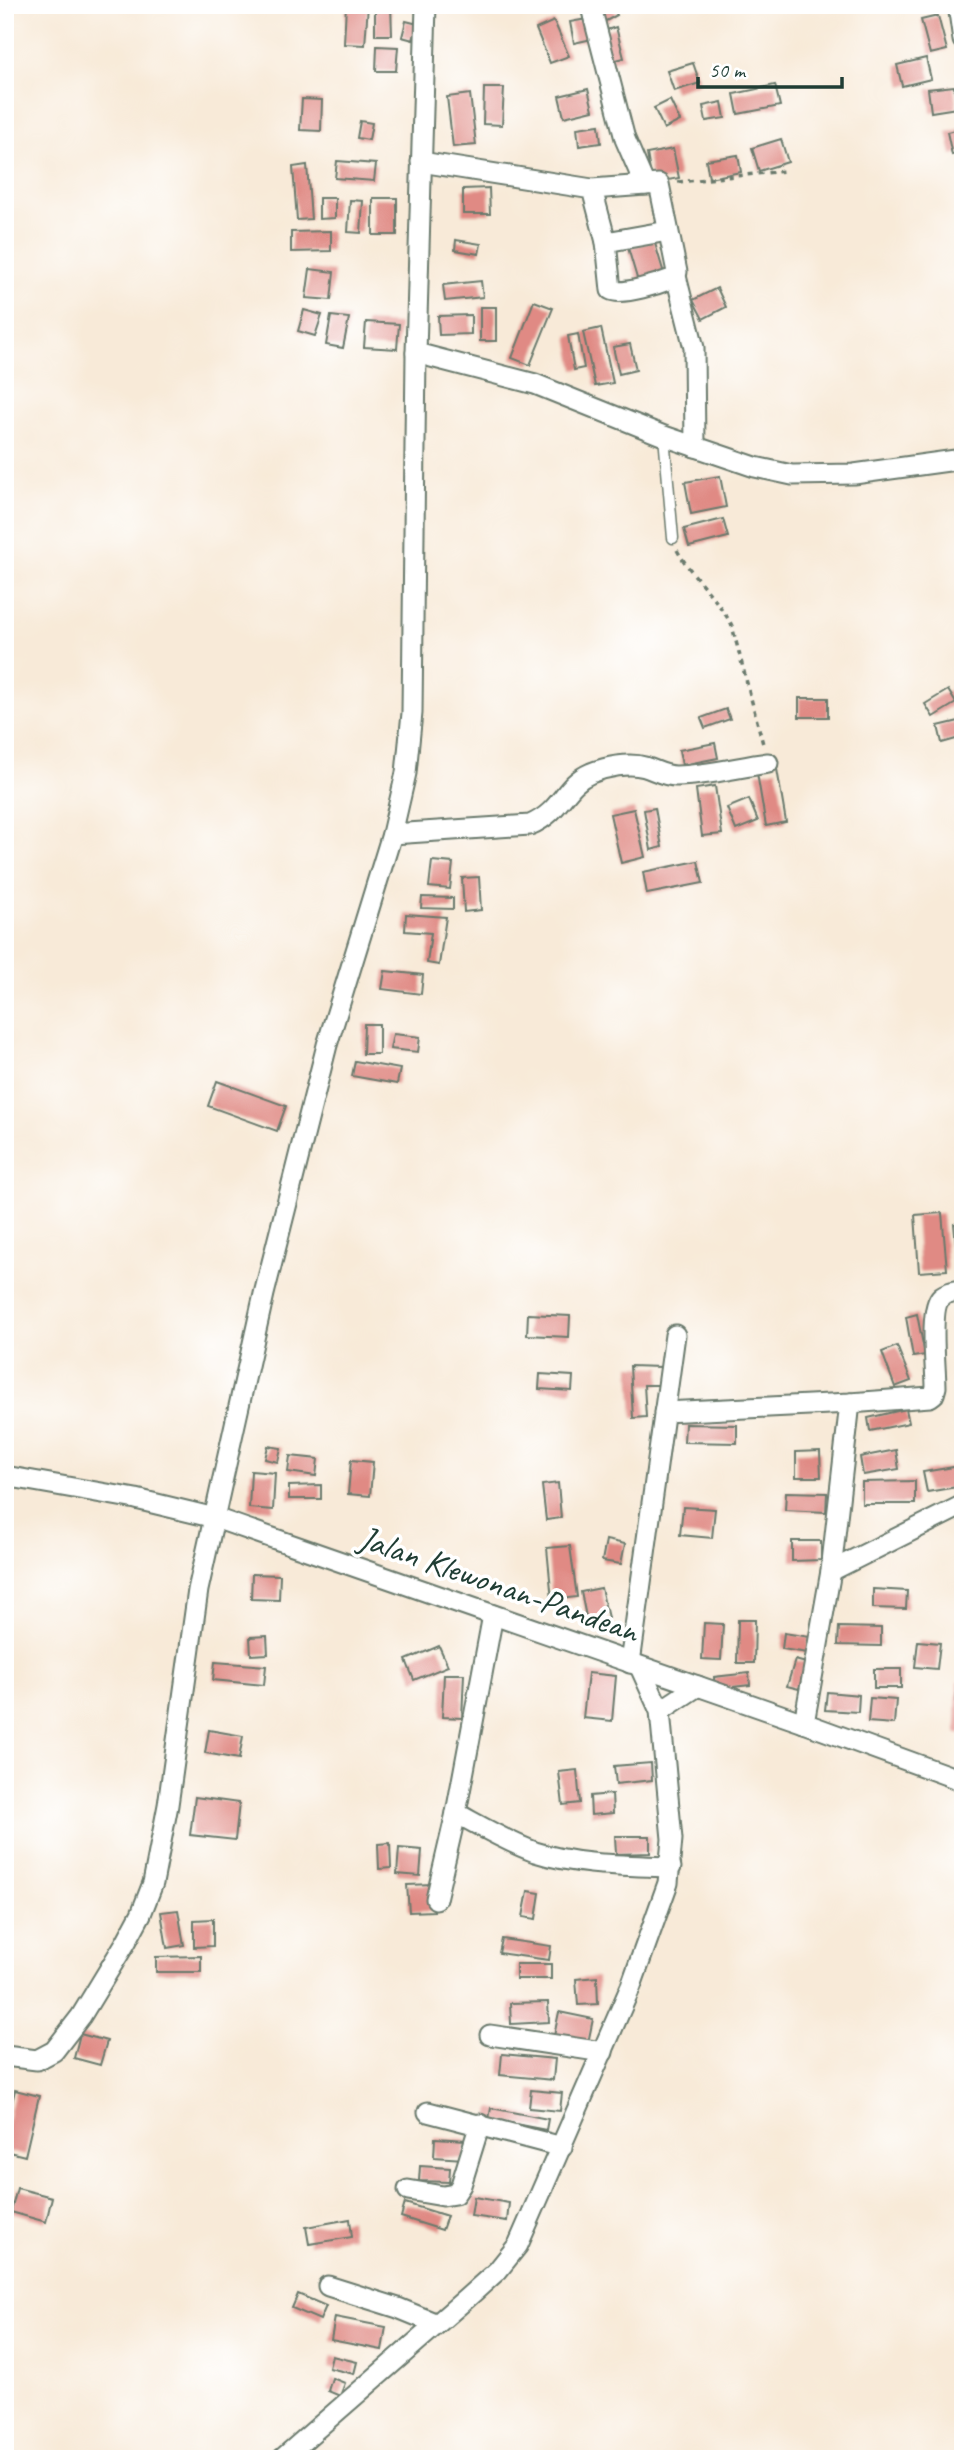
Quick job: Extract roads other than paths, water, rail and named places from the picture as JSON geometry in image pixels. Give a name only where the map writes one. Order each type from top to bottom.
[{"type":"street","points":[[5,2056],[37,2060],[54,2051],[81,2016],[141,1914],[153,1884],[162,1846],[198,1590],[264,1294],[327,1045],[392,834],[405,774],[412,713],[416,353],[426,5]]},
{"type":"street","points":[[958,5],[963,40]]},
{"type":"street","points":[[592,11],[625,139],[652,185],[668,231],[694,348],[695,447]]},
{"type":"street","points":[[421,162],[592,189],[652,185]]},
{"type":"street","points":[[592,189],[606,242],[610,288],[613,292],[631,290],[676,276]]},
{"type":"street","points":[[606,242],[668,231]]},
{"type":"street","points":[[416,353],[535,384],[695,447],[755,467],[792,475],[854,474],[963,459]]},
{"type":"street","points":[[392,834],[530,825],[554,811],[575,782],[591,773],[613,767],[641,765],[660,773],[678,776],[768,763]]},
{"type":"street","points":[[664,1412],[850,1403],[924,1398],[934,1394],[937,1304],[940,1297],[963,1290]]},
{"type":"street","points":[[282,2459],[510,2257],[518,2245],[603,2052],[665,1894],[671,1867],[671,1818],[660,1711],[635,1665],[675,1335]]},
{"type":"street","points":[[804,1723],[831,1571],[850,1403]]},
{"type":"street","name":"Jalan Klewonan-Pandean","points":[[5,1476],[136,1499],[215,1518],[963,1781]]},
{"type":"street","points":[[831,1571],[963,1505]]},
{"type":"street","points":[[436,1899],[456,1813],[493,1615]]},
{"type":"street","points":[[660,1711],[698,1686]]},
{"type":"street","points":[[456,1813],[516,1844],[565,1859],[671,1867]]},
{"type":"street","points":[[490,2035],[603,2052]]},
{"type":"street","points":[[428,2112],[562,2147]]},
{"type":"street","points":[[408,2190],[443,2196],[459,2191],[480,2124]]},
{"type":"street","points":[[328,2286],[398,2308],[437,2324]]},
{"type":"lane","points":[[664,436],[673,538]]}]
